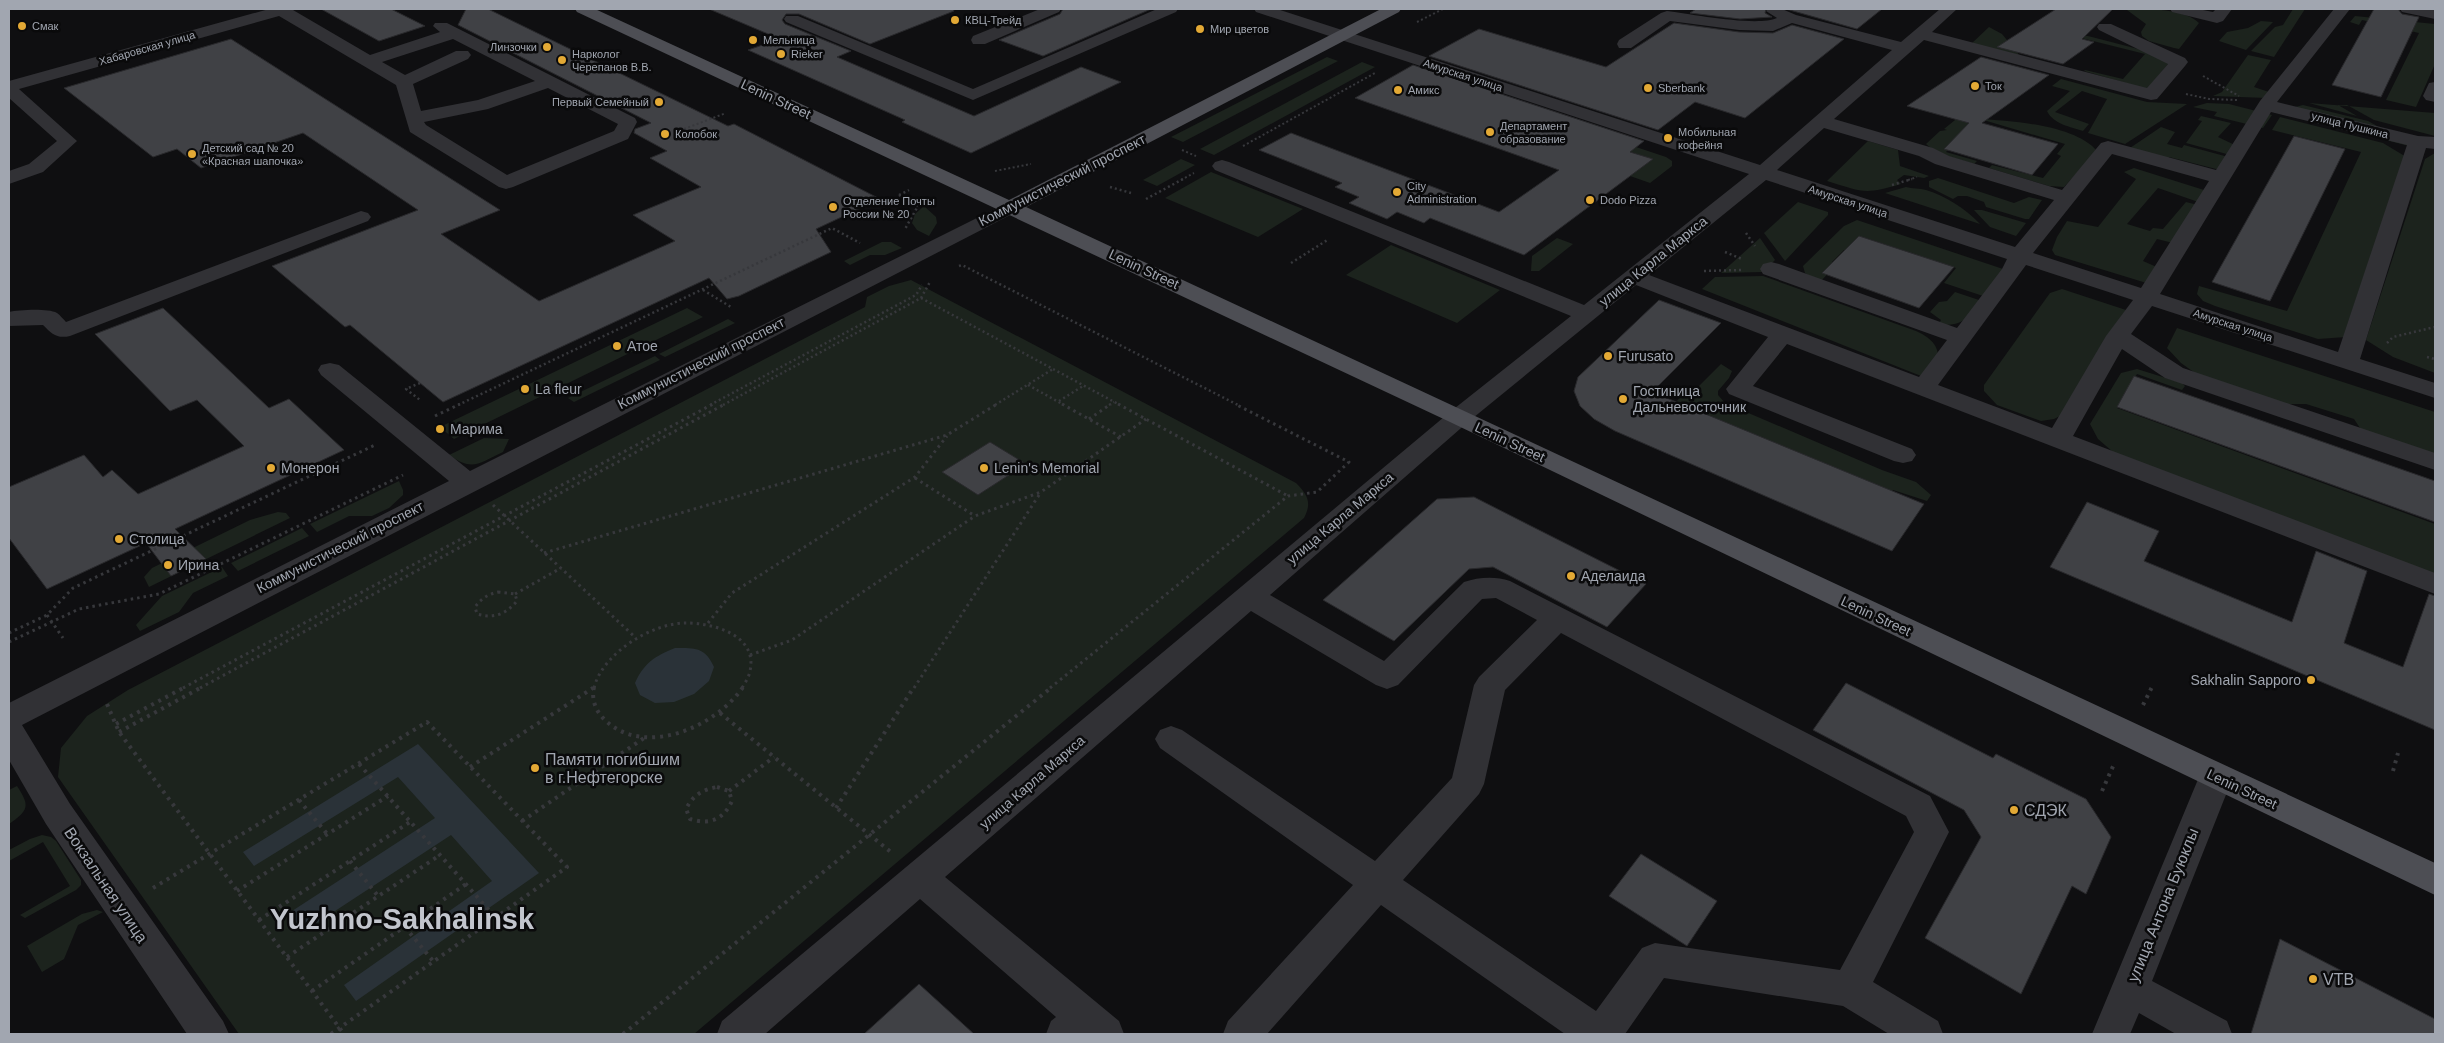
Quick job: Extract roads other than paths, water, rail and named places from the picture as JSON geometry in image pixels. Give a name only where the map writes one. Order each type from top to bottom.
[{"type":"main road","name":"Lenin Street","points":[[583,9],[1459,417],[2435,880]]},
{"type":"main road","name":"Коммунистический проспект","points":[[1011,207],[1393,9]]},
{"type":"street","points":[[283,9],[368,61],[404,82],[417,128],[506,183],[621,135],[628,122],[447,30],[368,61]]},
{"type":"street","name":"Хабаровская улица","points":[[9,88],[283,9]]},
{"type":"street","points":[[979,40],[1054,9]]},
{"type":"street","points":[[802,13],[973,95],[1170,9]]},
{"type":"street","name":"Амурская улица","points":[[1262,9],[2435,391]]},
{"type":"street","points":[[1767,9],[1790,18],[1904,48]]},
{"type":"street","name":"улица Карла Маркса","points":[[736,1034],[910,869],[1249,596],[1459,417],[1762,173],[1949,9]]},
{"type":"street","points":[[2178,9],[2217,18],[2224,9]]},
{"type":"street","points":[[2058,440],[2118,336],[2146,297],[2266,105],[2342,9]]},
{"type":"street","points":[[2408,9],[2435,14]]},
{"type":"street","points":[[1625,44],[1667,16],[1739,25],[1764,26],[1773,26],[1790,18]]},
{"type":"street","points":[[1920,34],[2151,95],[2179,62],[2105,27]]},
{"type":"street","points":[[404,82],[462,55]]},
{"type":"street","points":[[414,118],[482,105],[549,82]]},
{"type":"street","points":[[2435,87],[2432,96],[2435,97]]},
{"type":"street","points":[[9,88],[68,141],[36,168],[9,178]]},
{"type":"street","name":"улица Пушкина","points":[[2266,105],[2427,142]]},
{"type":"street","points":[[1821,121],[1926,152],[1942,160],[2067,198]]},
{"type":"street","points":[[2347,362],[2427,142]]},
{"type":"street","points":[[1923,388],[2012,270],[2019,256],[2108,147],[2221,178]]},
{"type":"street","points":[[1222,166],[1587,314]]},
{"type":"street","name":"Коммунистический проспект","points":[[9,716],[1011,207]]},
{"type":"street","points":[[9,319],[18,317],[49,318],[62,331],[361,218]]},
{"type":"street","points":[[1771,269],[1961,338]]},
{"type":"street","points":[[1634,277],[2435,584]]},
{"type":"street","points":[[1783,334],[1738,389],[1903,455]]},
{"type":"street","points":[[2118,336],[2174,373],[2435,462]]},
{"type":"street","points":[[330,370],[467,482]]},
{"type":"street","points":[[1249,596],[1387,677],[1474,589],[1500,588],[1918,806],[1932,832],[1850,989]]},
{"type":"street","points":[[1242,1034],[1467,784],[1490,685],[1558,618]]},
{"type":"street","name":"Вокзальная улица","points":[[9,732],[58,814],[209,1034]]},
{"type":"street","points":[[1171,739],[1597,1034]]},
{"type":"street","name":"улица Антона Буюклы","points":[[2111,1034],[2216,777]]},
{"type":"street","points":[[910,869],[1084,1028]]},
{"type":"street","points":[[1602,1034],[1655,960],[1850,989],[1924,1034]]},
{"type":"street","points":[[2129,988],[2213,1034]]},
{"type":"place","name":"КВЦ-Трейд","points":[[955,20]]},
{"type":"place","name":"Смак","points":[[22,26]]},
{"type":"place","name":"Мир цветов","points":[[1200,29]]},
{"type":"place","name":"Мельница","points":[[753,40]]},
{"type":"place","name":"Линзочки","points":[[547,47]]},
{"type":"place","name":"Rieker","points":[[781,54]]},
{"type":"place","name":"Нарколог Черепанов В.В.","points":[[562,60]]},
{"type":"place","name":"Ток","points":[[1975,86]]},
{"type":"place","name":"Sberbank","points":[[1648,88]]},
{"type":"place","name":"Амикс","points":[[1398,90]]},
{"type":"place","name":"Первый Семейный","points":[[659,102]]},
{"type":"place","name":"Департамент образование","points":[[1490,132]]},
{"type":"place","name":"Колобок","points":[[665,134]]},
{"type":"place","name":"Мобильная кофейня","points":[[1668,138]]},
{"type":"place","name":"Детский сад № 20 «Красная шапочка»","points":[[192,154]]},
{"type":"place","name":"City Administration","points":[[1397,192]]},
{"type":"place","name":"Dodo Pizza","points":[[1590,200]]},
{"type":"place","name":"Отделение Почты России № 20","points":[[833,207]]},
{"type":"place","name":"Атое","points":[[617,346]]},
{"type":"place","name":"Furusato","points":[[1608,356]]},
{"type":"place","name":"La fleur","points":[[525,389]]},
{"type":"place","name":"Гостиница Дальневосточник","points":[[1623,399]]},
{"type":"place","name":"Марима","points":[[440,429]]},
{"type":"place","name":"Монерон","points":[[271,468]]},
{"type":"place","name":"Lenin's Memorial","points":[[984,468]]},
{"type":"place","name":"Столица","points":[[119,539]]},
{"type":"place","name":"Ирина","points":[[168,565]]},
{"type":"place","name":"Аделаида","points":[[1571,576]]},
{"type":"place","name":"Sakhalin Sapporo","points":[[2311,680]]},
{"type":"place","name":"Памяти погибшим в г.Нефтегорске","points":[[535,768]]},
{"type":"place","name":"СДЭК","points":[[2014,810]]},
{"type":"place","name":"VTB","points":[[2313,979]]},
{"type":"district","name":"Yuzhno-Sakhalinsk","points":[[402,919]]}]
